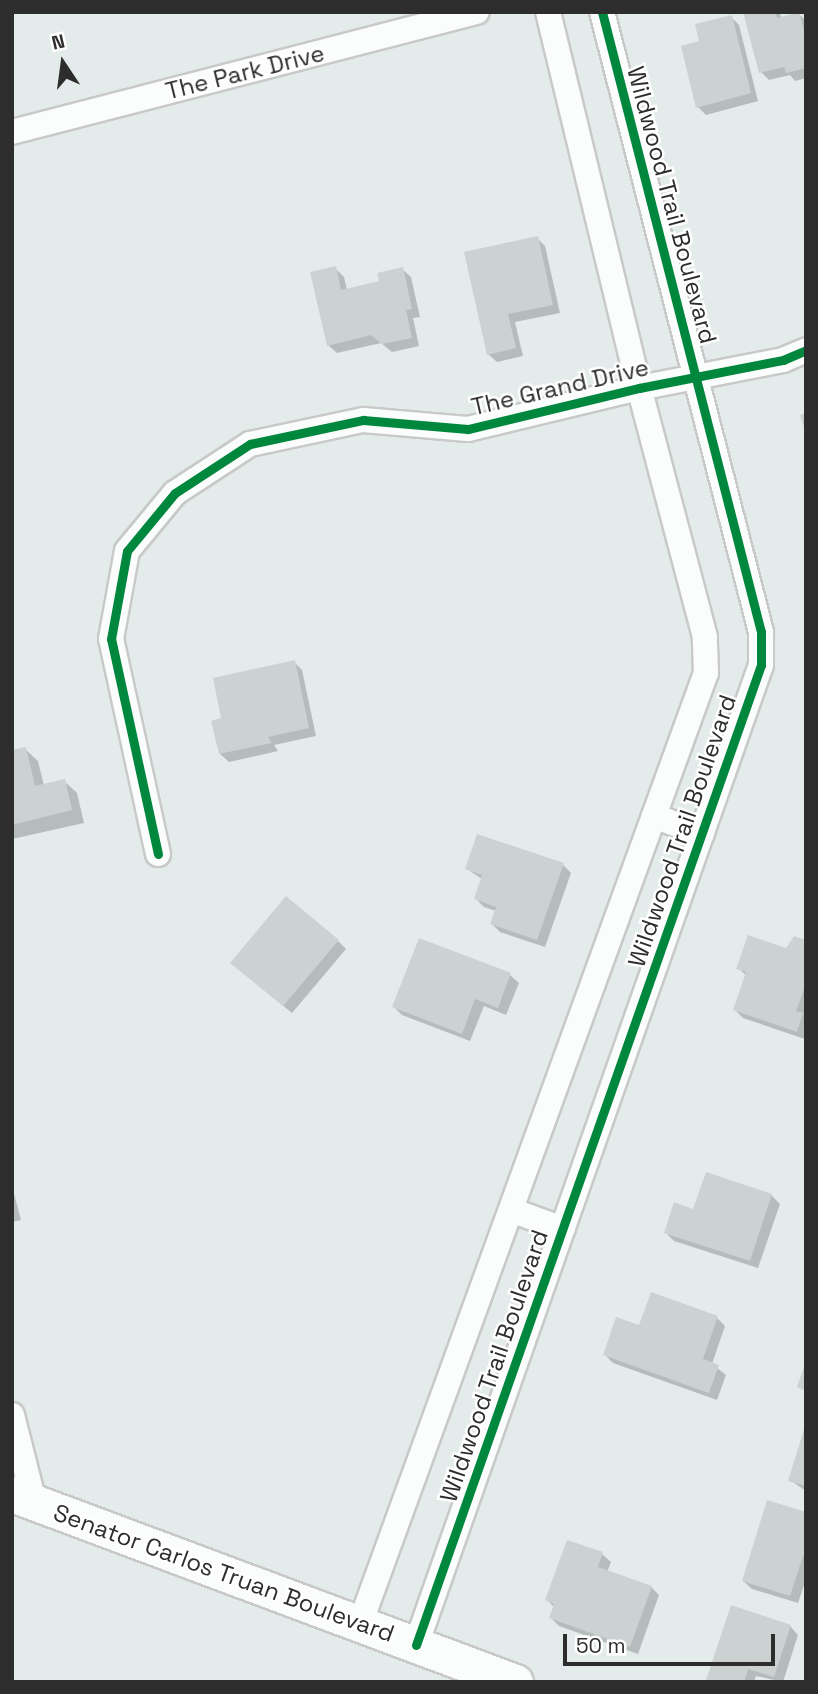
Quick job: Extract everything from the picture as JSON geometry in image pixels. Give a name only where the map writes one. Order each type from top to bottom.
[{"type":"main road","name":"Senator Carlos Truan Boulevard","points":[[23,1498],[514,1682]]},
{"type":"street","name":"The Park Drive","points":[[12,132],[477,12]]},
{"type":"street","name":"Wildwood Trail Boulevard","points":[[360,1624],[706,673],[705,637],[639,388],[548,12]]},
{"type":"street","name":"Wildwood Trail Boulevard","points":[[416,1645],[761,665],[761,632],[602,12]]},
{"type":"street","name":"The Grand Drive","points":[[158,854],[111,639],[127,551],[175,493],[250,444],[363,420],[468,429],[639,388],[783,359],[806,350]]},
{"type":"street","points":[[654,816],[702,834]]},
{"type":"street","points":[[511,1210],[563,1229]]},
{"type":"street","points":[[12,1415],[23,1498]]},
{"type":"building","points":[[743,12],[775,12],[777,18],[799,12],[806,38],[806,68],[786,73],[784,67],[759,73]]},
{"type":"building","points":[[732,15],[751,93],[696,108],[681,46],[699,41],[695,24]]},
{"type":"building","points":[[538,236],[553,305],[508,314],[516,348],[487,355],[464,252]]},
{"type":"building","points":[[336,266],[341,290],[379,281],[377,273],[403,267],[412,309],[406,310],[412,338],[382,344],[371,335],[327,346],[310,272]]},
{"type":"building","points":[[806,413],[806,431],[805,431],[800,415]]},
{"type":"building","points":[[295,660],[309,728],[268,737],[272,743],[219,754],[211,721],[221,718],[213,678]]},
{"type":"building","points":[[26,747],[35,786],[65,779],[72,810],[12,825],[12,750]]},
{"type":"building","points":[[477,834],[564,863],[537,940],[490,924],[496,907],[474,899],[482,875],[465,869]]},
{"type":"building","points":[[286,896],[339,940],[283,1006],[230,963]]},
{"type":"building","points":[[748,935],[786,948],[794,936],[806,940],[806,984],[796,1011],[803,1013],[797,1032],[733,1010],[746,972],[736,969]]},
{"type":"building","points":[[419,938],[511,973],[498,1008],[475,999],[462,1034],[392,1007]]},
{"type":"building","points":[[706,1172],[772,1194],[750,1261],[664,1233],[674,1202],[693,1209]]},
{"type":"building","points":[[651,1292],[718,1316],[703,1359],[719,1365],[709,1393],[603,1355],[616,1317],[639,1325]]},
{"type":"building","points":[[806,1364],[806,1391],[797,1387]]},
{"type":"building","points":[[806,1426],[806,1486],[788,1481]]},
{"type":"building","points":[[767,1500],[806,1512],[806,1557],[803,1556],[790,1596],[742,1581]]},
{"type":"building","points":[[567,1540],[603,1552],[598,1567],[652,1586],[630,1647],[549,1618],[554,1604],[545,1600]]},
{"type":"building","points":[[731,1605],[791,1625],[774,1677],[748,1669],[744,1682],[706,1680]]},
{"type":"cycle path","points":[[416,1645],[761,665],[761,632],[602,12]]},
{"type":"cycle path","points":[[158,854],[111,639],[127,551],[175,493],[250,444],[363,420],[468,429],[639,388],[783,360],[806,350]]}]
